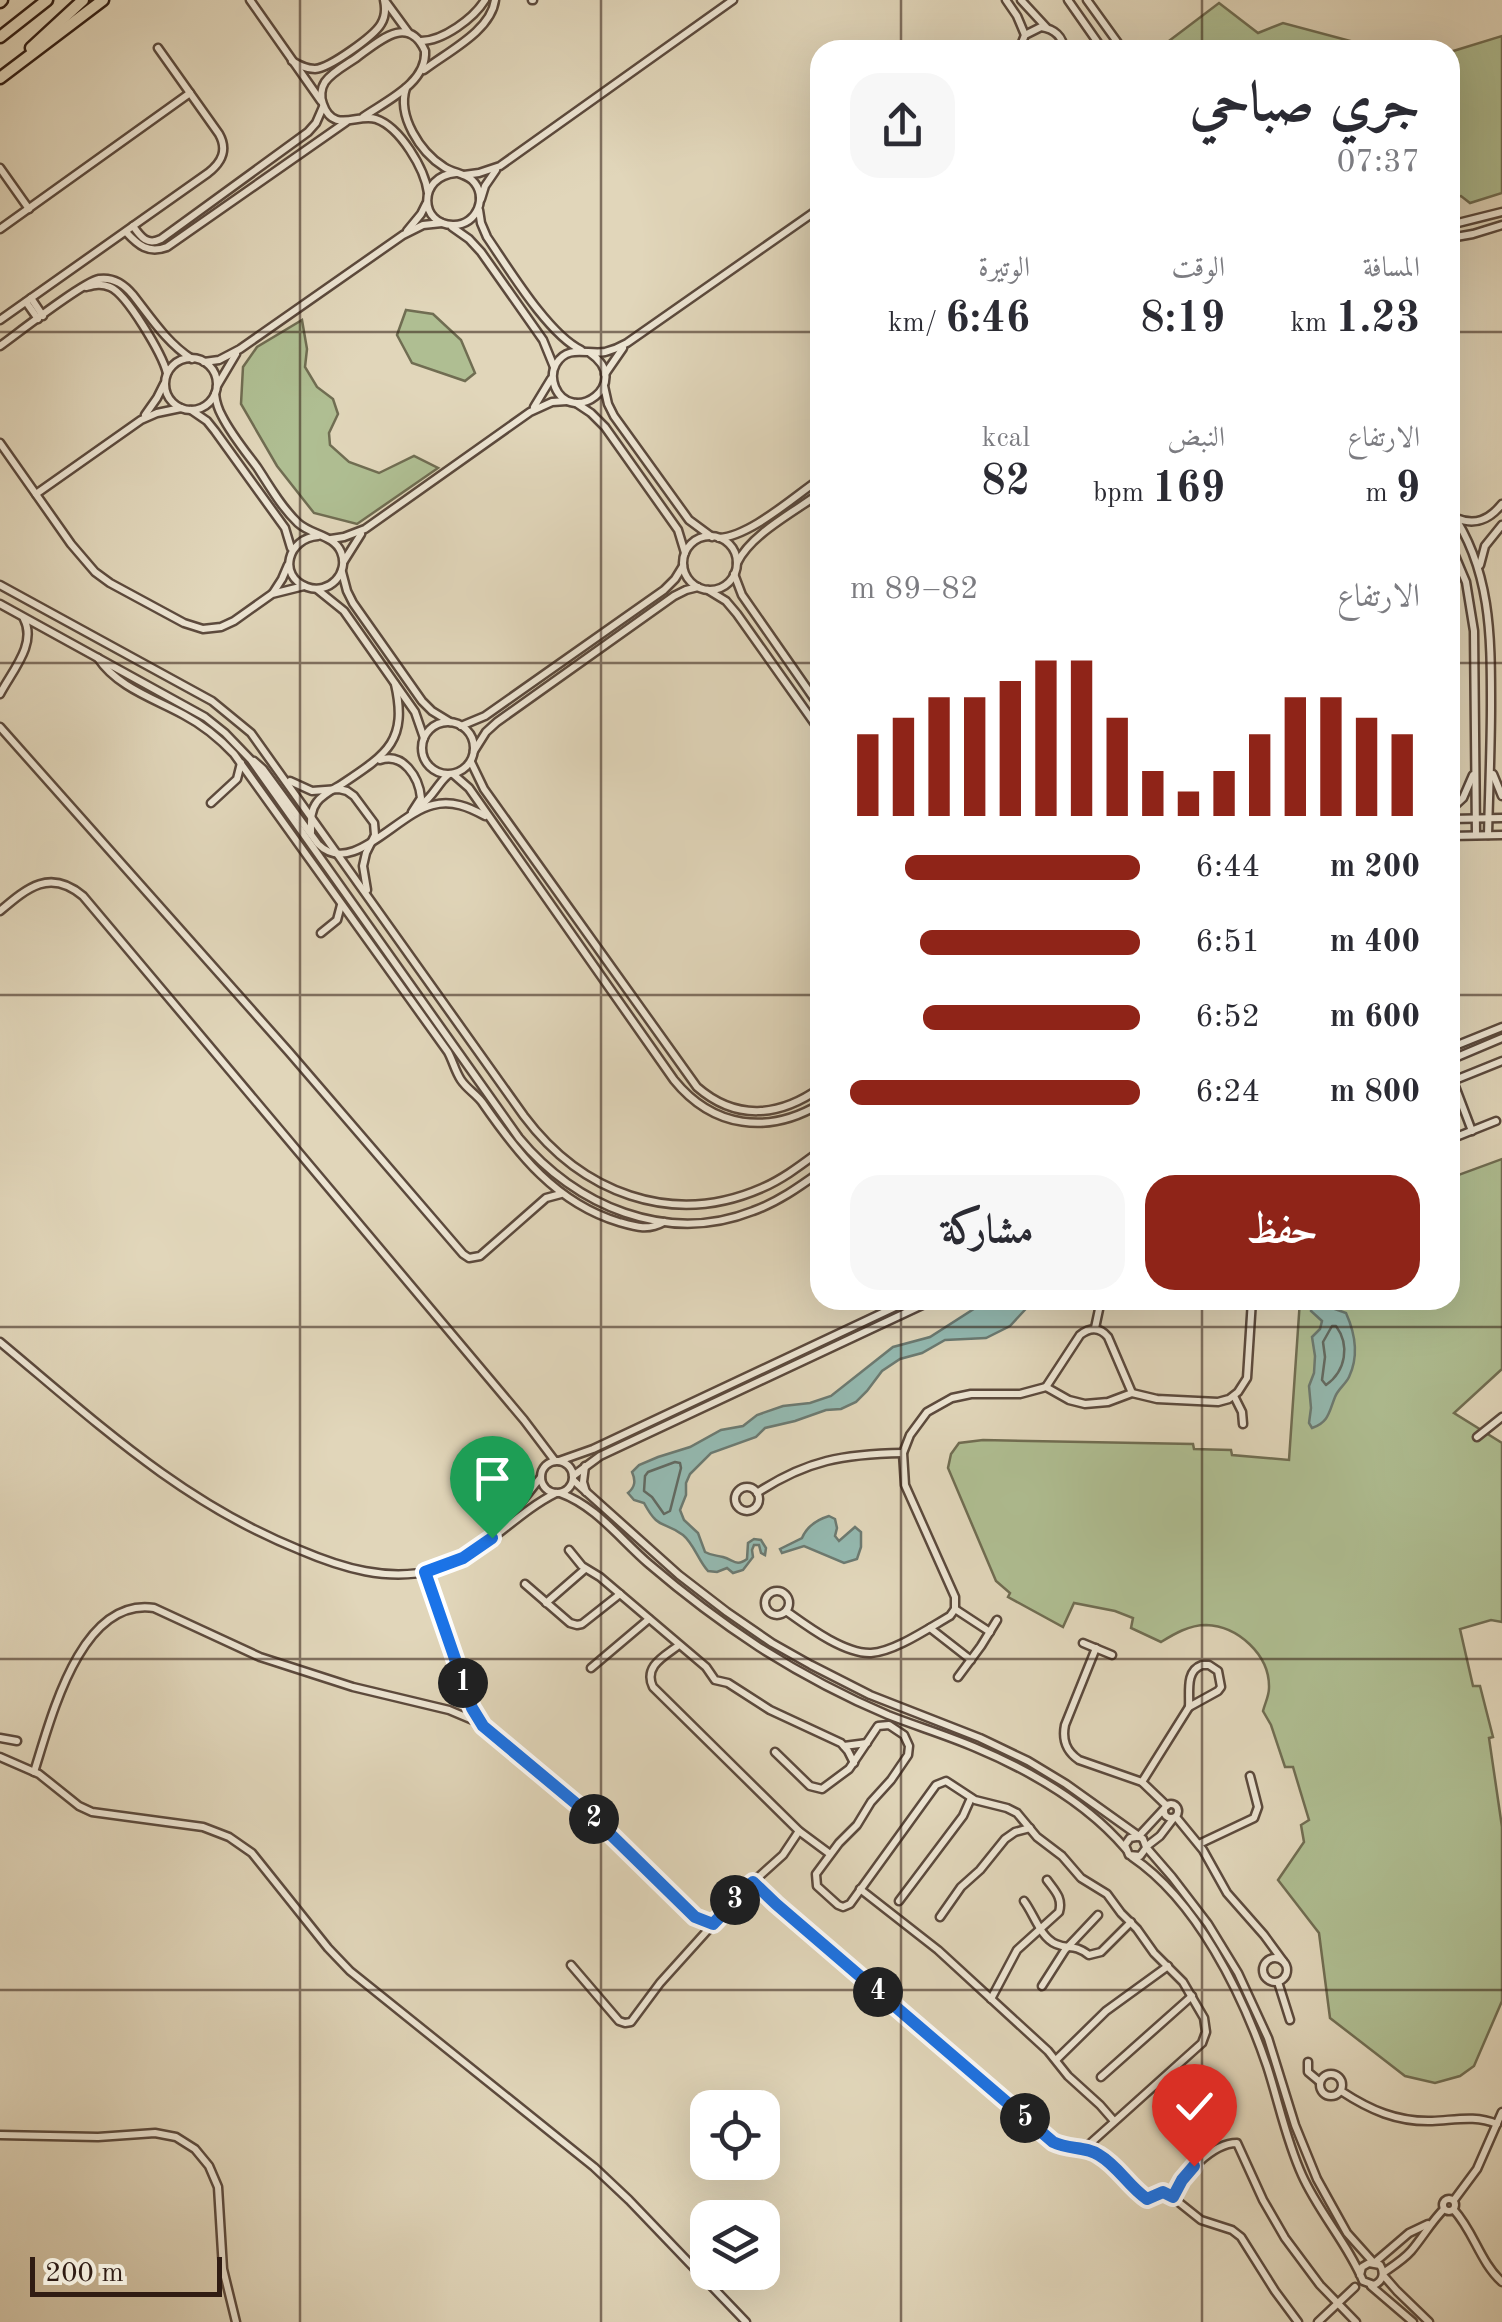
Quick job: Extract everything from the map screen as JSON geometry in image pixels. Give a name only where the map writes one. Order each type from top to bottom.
[{"type":"highway","points":[[0,37],[47,0]]},
{"type":"highway","points":[[22,61],[83,0]]},
{"type":"highway","points":[[0,78],[103,0]]},
{"type":"street","points":[[250,0],[322,104],[334,118],[346,122]]},
{"type":"street","points":[[292,60],[314,69],[334,62],[379,27],[385,0]]},
{"type":"street","points":[[385,0],[408,34],[429,41],[443,37],[478,10],[484,0]]},
{"type":"street","points":[[129,229],[145,248],[167,247],[346,122],[363,116],[406,86],[486,23],[495,0]]},
{"type":"street","points":[[402,235],[421,214],[435,180],[448,173],[486,172],[500,166],[734,0]]},
{"type":"street","points":[[1006,0],[1025,35]]},
{"type":"street","points":[[1020,0],[1060,40]]},
{"type":"street","points":[[1068,0],[1096,40]]},
{"type":"street","points":[[1087,0],[1115,40]]},
{"type":"street","points":[[1023,40],[1034,28],[1047,28]]},
{"type":"street","points":[[129,229],[145,240],[158,241],[308,132],[320,118],[322,90],[333,74],[390,34],[408,34]]},
{"type":"street","points":[[419,40],[425,52],[423,70]]},
{"type":"street","points":[[0,320],[208,173],[222,159],[222,140],[158,48]]},
{"type":"street","points":[[406,86],[403,111],[409,126],[437,162],[477,186],[480,223],[486,237],[557,334],[600,362],[614,416],[689,520],[734,551],[737,564]]},
{"type":"street","points":[[0,229],[190,92]]},
{"type":"street","points":[[363,116],[394,130],[421,168],[430,212],[481,252],[544,340],[556,390],[592,413],[605,427],[678,530],[685,554],[683,566],[664,590],[485,716],[462,726]]},
{"type":"street","points":[[0,346],[88,282],[100,279],[121,284],[164,336],[192,358],[204,362],[219,360],[240,350],[402,235],[423,225],[458,225],[468,221],[500,166]]},
{"type":"street","points":[[0,168],[29,209]]},
{"type":"street","points":[[1460,222],[1502,212]]},
{"type":"street","points":[[530,412],[563,356],[575,350],[609,351],[627,343],[810,215]]},
{"type":"street","points":[[1460,236],[1502,225]]},
{"type":"street","points":[[80,290],[102,285],[119,293],[159,351],[170,400],[211,426],[282,524],[291,552],[272,594]]},
{"type":"street","points":[[28,300],[40,317]]},
{"type":"street","points":[[605,374],[627,343]]},
{"type":"street","points":[[191,410],[208,404],[240,350]]},
{"type":"street","points":[[141,420],[158,398],[175,364],[192,358]]},
{"type":"street","points":[[204,362],[215,375],[219,410],[226,424],[290,514],[306,529],[330,539],[365,529],[530,412],[552,402],[589,401],[604,385]]},
{"type":"street","points":[[36,494],[141,420],[182,408]]},
{"type":"street","points":[[0,443],[77,552],[96,572],[110,584],[184,624],[203,629],[226,626],[272,594],[304,586]]},
{"type":"street","points":[[685,554],[696,541],[734,536],[748,529],[810,485]]},
{"type":"street","points":[[708,590],[726,584],[744,550],[755,539],[810,500]]},
{"type":"street","points":[[1460,519],[1483,521],[1502,504]]},
{"type":"street","points":[[1480,572],[1483,550],[1502,524]]},
{"type":"street","points":[[1460,528],[1480,572],[1491,628],[1488,836]]},
{"type":"street","points":[[343,562],[365,529]]},
{"type":"street","points":[[291,552],[299,542],[318,536]]},
{"type":"street","points":[[330,539],[340,549],[344,585],[353,603],[422,701],[432,711],[462,726],[473,739],[474,751]]},
{"type":"street","points":[[289,562],[295,578],[328,596],[344,611],[418,717],[424,738]]},
{"type":"street","points":[[683,566],[698,587],[726,601],[737,614],[810,717]]},
{"type":"street","points":[[1460,568],[1473,614],[1476,836]]},
{"type":"street","points":[[316,589],[332,584],[342,572]]},
{"type":"street","points":[[734,574],[745,600],[810,693]]},
{"type":"street","points":[[0,585],[212,701],[251,734],[535,1130],[588,1177],[617,1192],[649,1201],[715,1202],[762,1188],[810,1158]]},
{"type":"street","points":[[251,760],[261,766],[325,851],[339,855],[358,850],[432,797],[440,782],[471,762],[481,738],[496,722],[674,596],[698,587]]},
{"type":"street","points":[[0,604],[205,717],[225,732],[251,760],[528,1150],[561,1181],[591,1200],[626,1214],[664,1222],[702,1222],[750,1213],[810,1179]]},
{"type":"street","points":[[0,694],[29,640],[22,616]]},
{"type":"street","points":[[29,640],[55,634]]},
{"type":"street","points":[[98,657],[117,679],[206,729],[241,763],[451,1058],[460,1079],[546,1181],[598,1214],[642,1228],[664,1222]]},
{"type":"street","points":[[312,849],[312,816],[318,801],[372,764],[396,733],[400,707],[395,684]]},
{"type":"street","points":[[450,722],[434,726],[424,738],[421,751],[426,763],[469,788],[686,1094],[714,1114],[749,1123],[786,1120],[810,1109]]},
{"type":"street","points":[[0,727],[466,1256],[480,1256],[546,1198],[562,1194]]},
{"type":"street","points":[[372,764],[389,757],[404,764],[421,790],[420,802],[412,812]]},
{"type":"street","points":[[471,762],[480,784],[697,1087],[727,1106],[762,1112],[795,1104],[810,1094]]},
{"type":"street","points":[[211,803],[237,778],[241,763]]},
{"type":"street","points":[[1490,763],[1502,796]]},
{"type":"street","points":[[1460,801],[1476,770]]},
{"type":"street","points":[[237,778],[254,779]]},
{"type":"street","points":[[286,779],[308,790],[343,789],[354,796],[374,823],[376,831],[363,870],[370,900]]},
{"type":"street","points":[[412,812],[448,803],[490,820]]},
{"type":"street","points":[[1460,818],[1502,818]]},
{"type":"street","points":[[1460,836],[1502,836]]},
{"type":"street","points":[[0,911],[26,889],[46,882],[66,885],[83,896],[557,1461],[569,1466],[573,1478],[587,1494],[678,1576],[772,1643],[860,1691],[1028,1761],[1143,1839],[1200,1912],[1238,1972],[1268,2038],[1295,2125],[1317,2179],[1342,2226],[1374,2263]]},
{"type":"street","points":[[321,933],[337,920],[341,904]]},
{"type":"street","points":[[337,920],[354,922]]},
{"type":"street","points":[[412,1004],[420,998]]},
{"type":"street","points":[[1460,1044],[1502,1027]]},
{"type":"street","points":[[1460,1056],[1502,1038]]},
{"type":"street","points":[[1460,1077],[1502,1061]]},
{"type":"street","points":[[1460,1102],[1472,1130]]},
{"type":"street","points":[[1460,1135],[1496,1121]]},
{"type":"street","points":[[546,1181],[546,1198]]},
{"type":"street","points":[[591,1200],[598,1214]]},
{"type":"street","points":[[490,1540],[518,1508],[544,1468],[593,1450],[889,1310]]},
{"type":"street","points":[[0,1342],[144,1460],[224,1515],[273,1539],[346,1566],[391,1575],[425,1572],[463,1558],[535,1505],[568,1489],[586,1464],[912,1310]]},
{"type":"street","points":[[1096,1328],[1099,1310]]},
{"type":"street","points":[[786,1612],[838,1643],[868,1653],[886,1650],[950,1616],[956,1609],[955,1597],[908,1495],[903,1474],[903,1453],[920,1419],[944,1401],[962,1395],[1020,1394],[1046,1388],[1092,1405],[1132,1392],[1157,1400],[1224,1401],[1242,1388],[1247,1378],[1251,1310]]},
{"type":"street","points":[[1096,1328],[1108,1337],[1132,1392]]},
{"type":"street","points":[[1046,1388],[1080,1334],[1096,1328]]},
{"type":"street","points":[[1234,1396],[1243,1424]]},
{"type":"street","points":[[1477,1437],[1502,1417]]},
{"type":"street","points":[[757,1493],[795,1470],[823,1460],[903,1453]]},
{"type":"street","points":[[586,1464],[583,1482],[587,1494]]},
{"type":"street","points":[[541,1476],[545,1487],[593,1512],[668,1580],[777,1658],[862,1703],[973,1746],[1017,1768],[1098,1821],[1154,1873],[1183,1906],[1229,1979],[1262,2052],[1284,2126],[1316,2203],[1363,2281],[1413,2322]]},
{"type":"street","points":[[569,1550],[586,1569],[709,1670],[717,1682],[728,1683],[775,1712],[844,1746],[854,1764]]},
{"type":"street","points":[[546,1602],[586,1569]]},
{"type":"street","points":[[425,1572],[468,1698],[483,1726]]},
{"type":"street","points":[[525,1584],[572,1624],[580,1625],[620,1594]]},
{"type":"street","points":[[956,1609],[990,1632]]},
{"type":"street","points":[[34,1772],[60,1692],[84,1648],[112,1618],[126,1610],[160,1610],[225,1643],[275,1662],[353,1688],[457,1713],[483,1726],[598,1822],[695,1917],[713,1924]]},
{"type":"street","points":[[591,1668],[649,1619]]},
{"type":"street","points":[[958,1677],[997,1620]]},
{"type":"street","points":[[930,1628],[971,1660]]},
{"type":"street","points":[[1083,1642],[1112,1655]]},
{"type":"street","points":[[680,1645],[652,1668],[650,1684],[798,1831],[830,1854]]},
{"type":"street","points":[[1096,1648],[1064,1724],[1066,1745],[1083,1762],[1142,1782],[1165,1808]]},
{"type":"street","points":[[1142,1782],[1189,1707],[1192,1671],[1202,1666],[1216,1669],[1222,1681],[1220,1689],[1189,1707]]},
{"type":"street","points":[[457,1713],[468,1698]]},
{"type":"street","points":[[775,1752],[816,1789],[822,1789],[854,1764],[876,1728],[887,1724],[906,1737],[909,1752],[891,1780],[816,1874],[818,1888],[838,1905],[850,1904],[938,1783],[946,1781],[972,1798],[1022,1816],[1081,1878],[1107,1894],[1154,1954],[1180,1977],[1206,2023],[1202,2043],[1084,2149]]},
{"type":"street","points":[[0,1738],[17,1740]]},
{"type":"street","points":[[844,1746],[867,1743]]},
{"type":"street","points":[[0,1757],[34,1772],[92,1812],[203,1828],[245,1846],[350,1971],[594,2167],[746,2322]]},
{"type":"street","points":[[1199,1844],[1254,1818],[1258,1807],[1250,1776]]},
{"type":"street","points":[[899,1901],[959,1822],[972,1798]]},
{"type":"street","points":[[1126,1849],[1127,1841],[1165,1808],[1172,1804],[1177,1807],[1175,1818],[1155,1840],[1140,1856],[1132,1856]]},
{"type":"street","points":[[1175,1818],[1199,1844],[1227,1894],[1270,1942],[1283,1961],[1287,1971],[1278,1982],[1263,1974],[1263,1966],[1270,1958],[1270,1942]]},
{"type":"street","points":[[1154,1819],[1162,1821],[1166,1828]]},
{"type":"street","points":[[940,1917],[964,1883],[1005,1839],[1030,1828]]},
{"type":"street","points":[[571,1965],[616,2019],[628,2023],[634,2020],[660,1984],[782,1854],[798,1831]]},
{"type":"street","points":[[991,1999],[1012,1956],[1060,1908],[1059,1896],[1047,1880]]},
{"type":"street","points":[[753,1882],[1049,2138],[1104,2158],[1145,2198],[1163,2192],[1201,2220],[1240,2236],[1298,2322]]},
{"type":"street","points":[[860,1889],[932,1945],[1056,2060],[1114,2121]]},
{"type":"street","points":[[1024,1902],[1052,1942],[1076,1947],[1089,1955],[1098,1954],[1130,1922]]},
{"type":"street","points":[[1042,1986],[1068,1946],[1098,1915]]},
{"type":"street","points":[[1270,1958],[1283,1961]]},
{"type":"street","points":[[1056,2060],[1106,2011],[1168,1966]]},
{"type":"street","points":[[1278,1982],[1290,2020]]},
{"type":"street","points":[[1101,2076],[1192,1996]]},
{"type":"street","points":[[1308,2062],[1310,2074],[1320,2082]]},
{"type":"street","points":[[1326,2074],[1336,2075],[1342,2082],[1341,2091],[1326,2096],[1320,2082],[1326,2074]]},
{"type":"street","points":[[1341,2091],[1378,2113],[1401,2119],[1475,2118],[1497,2124]]},
{"type":"street","points":[[1454,2200],[1477,2169],[1502,2112]]},
{"type":"street","points":[[0,2135],[162,2134],[195,2149],[209,2166],[218,2187],[220,2252],[236,2322]]},
{"type":"street","points":[[1173,2197],[1187,2173],[1199,2162],[1229,2142],[1236,2143],[1285,2238],[1320,2285],[1356,2322]]},
{"type":"street","points":[[1370,2285],[1379,2283],[1383,2274],[1413,2248],[1444,2209],[1444,2201],[1454,2200]]},
{"type":"street","points":[[1454,2200],[1454,2210]]},
{"type":"street","points":[[1444,2209],[1454,2210]]},
{"type":"street","points":[[1454,2210],[1486,2264],[1502,2282]]},
{"type":"street","points":[[1374,2263],[1404,2236],[1429,2224]]},
{"type":"street","points":[[1404,2236],[1413,2248]]},
{"type":"street","points":[[1360,2274],[1365,2264],[1380,2265],[1397,2292],[1429,2322]]},
{"type":"street","points":[[1318,2322],[1355,2287]]},
{"type":"green space","points":[[1219,3],[1258,33],[1283,23],[1347,40],[1170,40]]},
{"type":"green space","points":[[1502,36],[1502,193],[1470,203],[1460,196],[1460,49]]},
{"type":"green space","points":[[406,310],[433,314],[461,340],[475,373],[465,381],[412,363],[397,335]]},
{"type":"green space","points":[[302,320],[307,349],[305,367],[317,387],[333,399],[338,414],[329,433],[330,445],[349,462],[379,473],[414,456],[438,468],[357,524],[314,513],[277,466],[241,404],[243,367],[257,347]]},
{"type":"green space","points":[[1502,1159],[1502,1369],[1454,1413],[1502,1443],[1502,1622],[1491,1620],[1460,1629],[1473,1686],[1480,1686],[1493,1737],[1489,1738],[1502,1827],[1502,2001],[1474,2066],[1460,2076],[1435,2083],[1405,2076],[1330,2018],[1319,1933],[1278,1880],[1304,1842],[1301,1825],[1309,1820],[1293,1767],[1285,1767],[1263,1711],[1268,1676],[1258,1654],[1240,1637],[1218,1627],[1194,1627],[1161,1642],[1131,1628],[1133,1618],[1115,1611],[1074,1603],[1063,1627],[1008,1597],[1010,1593],[996,1581],[948,1468],[959,1443],[983,1440],[1193,1444],[1194,1449],[1231,1450],[1232,1455],[1289,1460],[1299,1310],[1460,1310],[1460,1174]]},
{"type":"water","points":[[972,1310],[1025,1310],[1010,1326],[986,1338],[945,1340],[922,1353],[900,1359],[882,1371],[856,1402],[765,1428],[756,1437],[711,1453],[690,1474],[680,1510],[684,1520],[698,1533],[705,1552],[740,1562],[747,1559],[748,1543],[754,1539],[761,1540],[766,1548],[765,1555],[759,1545],[754,1545],[753,1557],[743,1570],[708,1571],[687,1539],[658,1521],[644,1503],[628,1493],[634,1484],[632,1472],[639,1465],[690,1447],[721,1430],[743,1426],[757,1415],[831,1396],[893,1347],[930,1337]]},
{"type":"water","points":[[1311,1311],[1346,1313],[1355,1353],[1349,1377],[1336,1394],[1328,1416],[1312,1428],[1312,1337],[1322,1321]]},
{"type":"water","points":[[829,1516],[835,1519],[835,1536],[839,1541],[855,1527],[861,1532],[857,1559],[844,1563],[804,1546],[782,1553],[780,1549],[802,1538],[812,1524]]},
{"type":"route","points":[[492,1538],[463,1558],[425,1572],[472,1708],[483,1726],[598,1822],[695,1917],[713,1924],[753,1882],[1053,2142],[1100,2155],[1147,2199],[1163,2192],[1173,2197],[1194,2166]]}]
